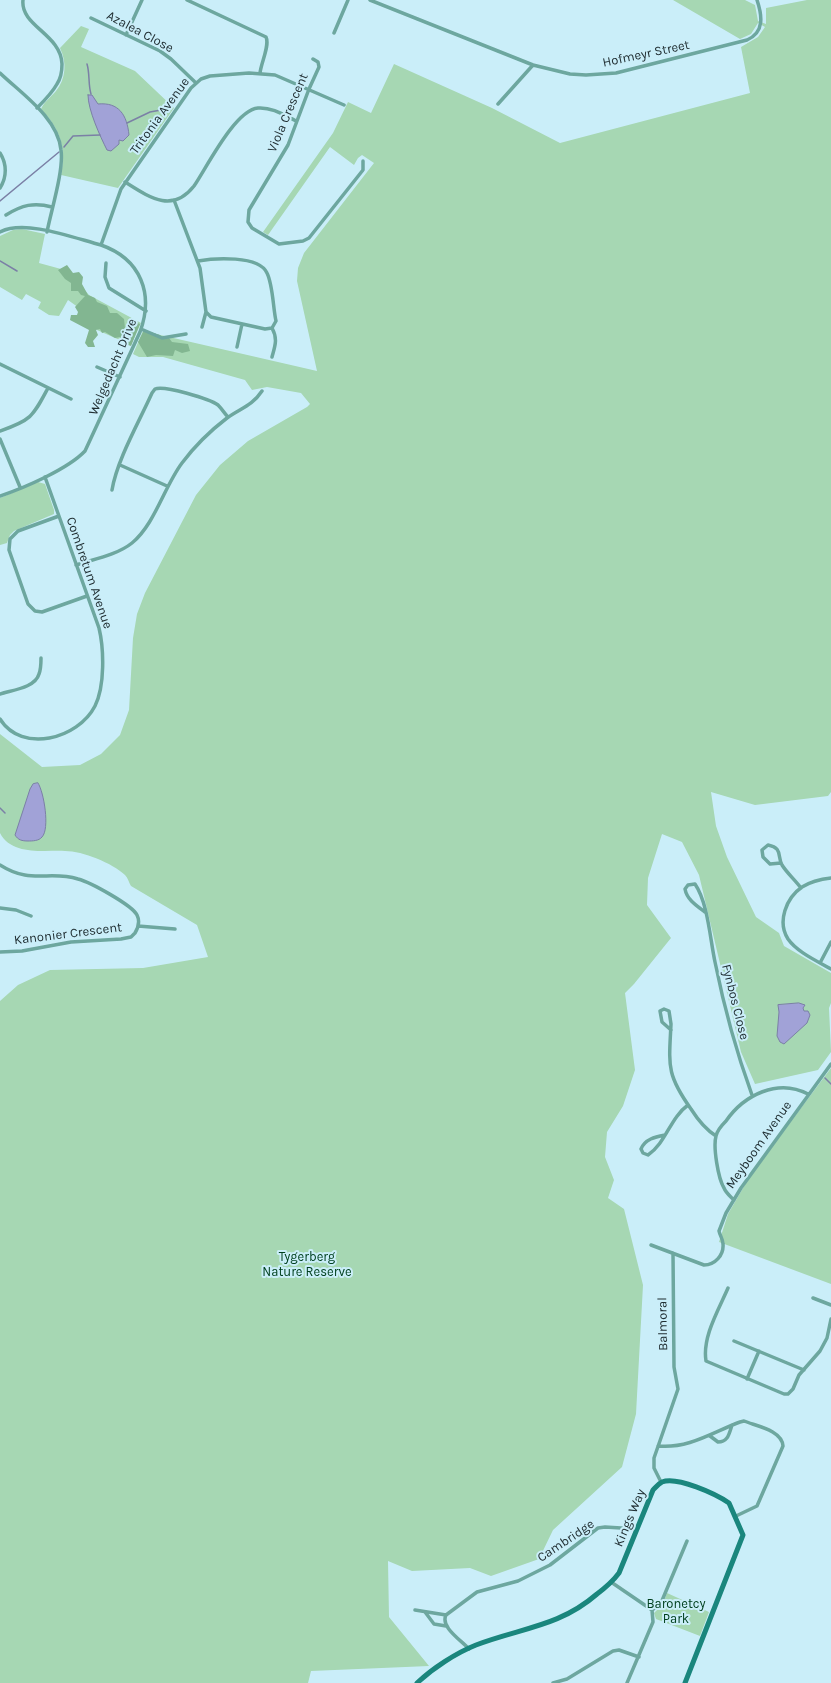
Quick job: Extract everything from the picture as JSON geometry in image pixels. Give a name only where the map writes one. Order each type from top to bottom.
[{"type":"street","points":[[23,0],[24,12],[57,46],[62,58],[62,76],[58,84],[37,108]]},
{"type":"street","points":[[126,35],[142,0]]},
{"type":"street","points":[[187,0],[266,37],[268,44],[262,60],[260,73]]},
{"type":"street","points":[[334,33],[348,0]]},
{"type":"street","name":"Hofmeyr Street","points":[[370,0],[533,64],[570,74],[603,75],[731,45],[751,38],[759,30],[762,20],[757,0]]},
{"type":"street","name":"Azalea Close","points":[[91,18],[160,51],[171,59],[196,83]]},
{"type":"street","name":"Viola Crescent","points":[[313,59],[318,62],[319,67],[296,120],[283,156],[249,210],[248,222],[252,228],[275,242],[284,244],[309,238],[363,170],[363,161]]},
{"type":"street","points":[[498,104],[533,64]]},
{"type":"street","points":[[0,73],[37,108],[52,126],[62,151],[62,160],[47,232]]},
{"type":"street","name":"Tritonia Avenue","points":[[102,245],[119,193],[125,182],[196,83],[210,76],[260,73],[280,76],[344,105]]},
{"type":"street","points":[[125,182],[153,198],[165,201],[174,200],[187,193],[194,186],[234,124],[243,114],[255,109],[271,109],[296,120]]},
{"type":"street","points":[[0,153],[5,163],[6,171],[0,188]]},
{"type":"street","points":[[174,200],[198,262],[206,312],[202,327]]},
{"type":"street","points":[[6,215],[21,206],[28,204],[52,207]]},
{"type":"street","name":"Welgedacht Drive","points":[[0,232],[11,228],[20,227],[102,245],[124,257],[137,271],[145,293],[146,311],[141,329],[85,451],[72,462],[45,477],[0,496]]},
{"type":"street","points":[[198,262],[242,259],[264,268],[268,276],[276,321],[272,328]]},
{"type":"street","points":[[106,263],[105,277],[109,288],[146,311]]},
{"type":"street","points":[[206,312],[211,316],[242,324],[265,329],[272,328]]},
{"type":"street","points":[[237,347],[242,324]]},
{"type":"street","points":[[272,328],[276,335],[276,344],[272,357]]},
{"type":"street","points":[[141,329],[162,338],[186,334]]},
{"type":"street","points":[[0,364],[71,399]]},
{"type":"street","points":[[97,367],[120,377]]},
{"type":"street","points":[[112,490],[120,464],[152,393],[157,388],[164,387],[210,401],[218,406],[228,418]]},
{"type":"street","points":[[0,431],[21,424],[31,417],[48,388]]},
{"type":"street","points":[[76,565],[118,551],[132,543],[144,529],[167,486],[182,463],[201,441],[228,418],[256,401],[262,391]]},
{"type":"street","points":[[0,439],[20,487]]},
{"type":"street","points":[[120,464],[167,486]]},
{"type":"street","name":"Combretum Avenue","points":[[0,719],[12,732],[20,736],[33,738],[64,734],[80,724],[89,715],[95,705],[100,688],[102,642],[88,596],[45,477]]},
{"type":"street","points":[[59,516],[18,531],[11,537],[9,542],[9,550],[30,606],[37,612],[88,596]]},
{"type":"street","points":[[0,694],[28,685],[35,681],[40,674],[41,658]]},
{"type":"street","points":[[781,863],[770,864],[763,857],[762,850],[768,845],[774,848],[781,855],[781,863],[801,888]]},
{"type":"street","name":"Kanonier Crescent","points":[[0,865],[27,876],[69,877],[87,882],[131,908],[137,915],[138,926],[135,933],[126,939],[71,942],[27,950],[0,952]]},
{"type":"street","points":[[831,878],[801,888],[785,908],[783,914],[785,932],[793,944],[831,969]]},
{"type":"street","name":"Fynbos Close","points":[[705,912],[687,895],[685,889],[688,885],[692,884],[696,887],[705,912],[734,1044],[752,1095]]},
{"type":"street","points":[[0,908],[16,910],[32,916]]},
{"type":"street","points":[[138,926],[175,929]]},
{"type":"street","points":[[820,963],[831,942]]},
{"type":"street","points":[[671,1030],[661,1020],[660,1011],[664,1008],[670,1013],[671,1030],[671,1072],[677,1090],[701,1123],[716,1136]]},
{"type":"street","name":"Meyboom Avenue","points":[[673,1253],[701,1264],[708,1265],[717,1260],[723,1245],[719,1231],[734,1200],[750,1175],[831,1064]]},
{"type":"street","points":[[734,1200],[725,1191],[721,1183],[716,1136],[735,1108],[752,1095],[776,1088],[790,1087],[808,1094]]},
{"type":"street","points":[[664,1135],[652,1138],[645,1142],[641,1149],[643,1154],[648,1155],[651,1152],[664,1135],[679,1112],[688,1105]]},
{"type":"street","points":[[651,1245],[673,1253]]},
{"type":"street","name":"Balmoral","points":[[658,1446],[677,1395],[674,1367],[673,1253]]},
{"type":"street","points":[[728,1288],[711,1328],[705,1355],[706,1361],[784,1394],[790,1392],[804,1370],[820,1351],[827,1338],[831,1319]]},
{"type":"street","points":[[813,1298],[831,1305]]},
{"type":"street","points":[[734,1341],[804,1370]]},
{"type":"street","points":[[747,1378],[759,1351]]},
{"type":"street","points":[[661,1482],[653,1463],[658,1446],[665,1447],[688,1443],[710,1436],[744,1421],[778,1435],[782,1443],[757,1506],[736,1516]]},
{"type":"street","points":[[710,1436],[718,1442],[724,1441],[728,1437],[732,1425]]},
{"type":"street","name":"Kings Way","points":[[417,1683],[434,1670],[469,1649],[555,1620],[590,1600],[611,1582],[621,1569],[653,1490],[661,1482],[670,1480],[681,1482],[729,1502],[744,1535],[685,1683]]},
{"type":"street","name":"Cambridge","points":[[446,1615],[477,1592],[518,1581],[550,1565],[598,1528],[637,1529]]},
{"type":"street","points":[[652,1610],[661,1603],[687,1541]]},
{"type":"street","points":[[611,1582],[652,1610]]},
{"type":"street","points":[[416,1610],[446,1615],[444,1618],[446,1626],[469,1649]]},
{"type":"street","points":[[627,1683],[653,1622],[652,1610]]},
{"type":"street","points":[[424,1612],[434,1624],[446,1626]]},
{"type":"street","points":[[553,1683],[567,1679],[613,1651],[619,1650],[639,1657]]},
{"type":"green space","name":"Tygerberg Nature Reserve","points":[[673,0],[745,0],[755,5],[758,21],[766,24],[766,8],[807,0],[831,0],[831,792],[828,796],[755,805],[711,792],[716,826],[727,857],[756,917],[779,933],[784,946],[831,973],[831,1003],[829,1008],[831,1052],[818,1070],[755,1084],[741,1052],[699,875],[682,842],[662,834],[648,878],[647,905],[671,938],[625,993],[635,1070],[623,1106],[607,1132],[605,1157],[614,1180],[608,1198],[624,1209],[643,1285],[636,1414],[622,1467],[553,1530],[539,1559],[491,1576],[470,1568],[412,1571],[388,1561],[389,1617],[429,1666],[311,1671],[308,1683],[0,1683],[0,1001],[18,985],[50,970],[143,968],[208,957],[197,925],[131,886],[125,875],[113,866],[97,858],[80,853],[20,849],[5,840],[0,833],[0,734],[42,767],[80,765],[101,754],[120,735],[129,710],[133,638],[137,614],[145,593],[196,495],[220,465],[248,441],[310,404],[301,393],[267,387],[252,390],[245,380],[163,357],[139,357],[133,354],[143,331],[317,371],[297,281],[298,268],[304,253],[374,163],[362,155],[358,158],[354,165],[330,147],[268,235],[263,232],[333,133],[348,102],[371,113],[394,64],[492,108],[560,143],[750,93],[741,47],[758,37],[765,27],[758,23],[751,34],[740,39]]},
{"type":"green space","points":[[81,26],[89,29],[81,47],[135,71],[174,108],[118,188],[61,175],[63,154],[60,140],[55,127],[41,109],[56,91],[64,76],[64,59],[60,48]]},
{"type":"green space","points":[[22,229],[45,234],[39,263],[72,272],[72,275],[89,295],[141,323],[131,345],[97,330],[100,323],[68,300],[59,316],[49,315],[38,308],[41,302],[26,294],[22,300],[0,287],[0,236],[13,230]]},
{"type":"green space","points":[[67,265],[73,273],[79,272],[83,277],[82,284],[88,295],[95,298],[97,302],[107,306],[110,313],[117,313],[124,319],[125,328],[134,322],[140,324],[131,346],[125,344],[120,337],[115,338],[105,332],[102,333],[100,329],[96,330],[98,335],[93,341],[95,347],[88,347],[85,343],[89,330],[70,320],[71,315],[77,315],[78,312],[75,307],[85,296],[81,295],[78,291],[71,291],[71,283],[65,279],[58,270]]},
{"type":"green space","points":[[144,330],[160,335],[164,339],[169,338],[172,342],[188,344],[190,351],[182,353],[175,350],[173,356],[156,355],[147,357],[138,342]]},
{"type":"green space","points":[[38,482],[45,484],[54,514],[14,531],[10,535],[7,543],[0,545],[0,498]]},
{"type":"green space","points":[[831,1068],[831,1284],[719,1242],[728,1214],[750,1176]]},
{"type":"green space","name":"Baronetcy Park","points":[[667,1593],[709,1612],[700,1636],[656,1619],[654,1613],[663,1604]]},
{"type":"water","points":[[88,95],[92,95],[98,104],[111,105],[117,108],[124,116],[129,135],[123,141],[119,140],[119,144],[111,151],[107,150],[98,130],[90,108]]},
{"type":"water","points":[[38,783],[45,810],[46,826],[41,838],[30,841],[22,840],[17,838],[15,835],[30,789],[33,784]]},
{"type":"water","points":[[799,1003],[805,1005],[803,1008],[804,1011],[808,1011],[810,1015],[807,1023],[784,1044],[780,1042],[777,1036],[779,1012],[778,1005]]},
{"type":"waterway","points":[[87,64],[91,94]]},
{"type":"waterway","points":[[127,123],[150,112],[161,110]]},
{"type":"waterway","points":[[64,147],[73,136],[100,135]]},
{"type":"waterway","points":[[0,201],[59,152]]},
{"type":"waterway","points":[[0,261],[17,271]]},
{"type":"waterway","points":[[0,808],[5,813]]},
{"type":"waterway","points":[[825,1078],[831,1084]]}]
